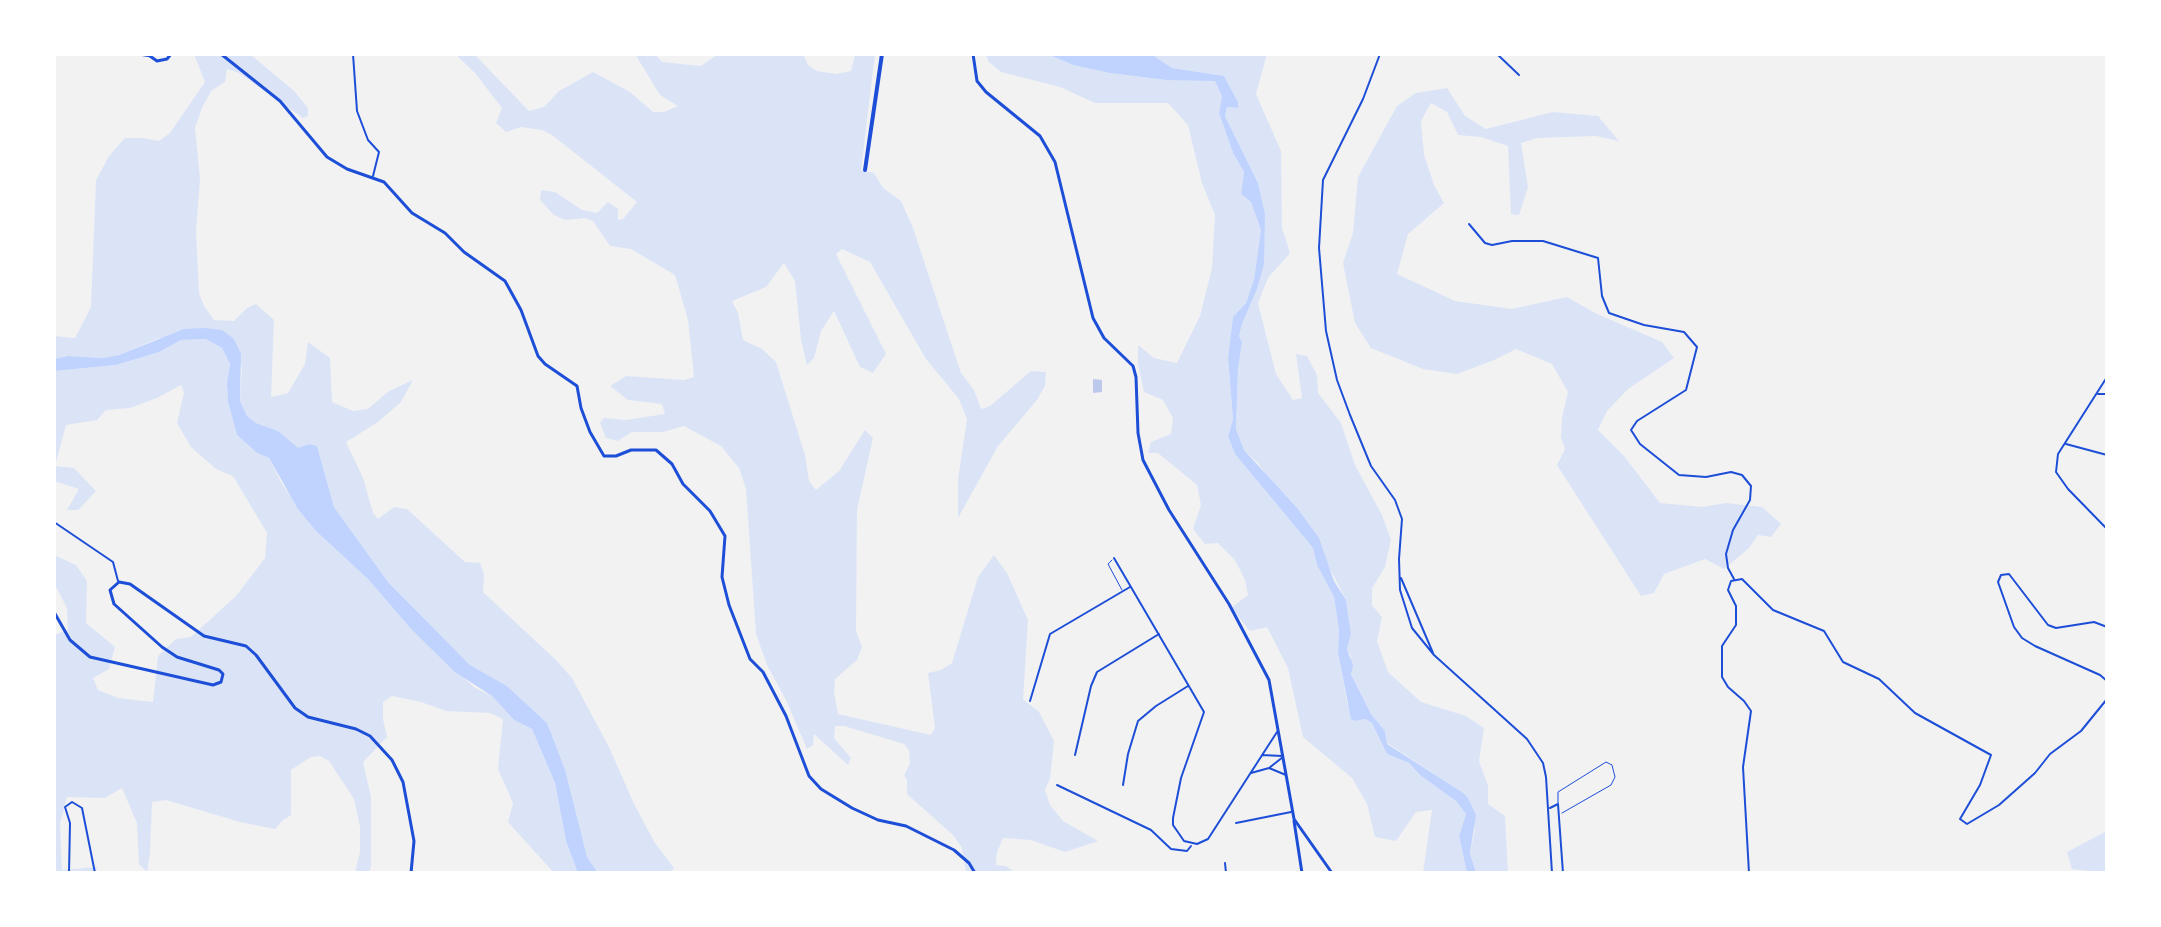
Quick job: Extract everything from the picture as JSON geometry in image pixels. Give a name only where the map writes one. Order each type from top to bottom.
[{"type":"highway","points":[[865,170],[882,54]]},
{"type":"street","points":[[136,54],[148,55],[157,61],[167,59],[171,54]]},
{"type":"street","points":[[221,54],[280,101],[327,157],[347,169],[384,182],[412,213],[445,233],[464,252],[505,281],[521,310],[538,356],[577,386],[590,432],[604,456],[616,456],[631,450],[656,450],[672,464],[683,484],[710,511],[725,536],[722,577],[729,605],[750,659],[763,672],[786,716],[809,776],[821,789],[852,808],[878,820],[906,826],[954,850],[975,873]]},
{"type":"street","points":[[353,54],[357,111],[368,140],[379,152],[373,176]]},
{"type":"street","points":[[973,54],[977,81],[986,92],[1034,130],[1049,149],[1055,162],[1093,318],[1104,338],[1133,366],[1143,460],[1169,510],[1229,604],[1269,680],[1302,873]]},
{"type":"street","points":[[1380,54],[1363,99],[1323,180],[1319,248],[1326,331],[1337,380],[1371,466],[1395,500],[1402,519],[1400,577],[1403,604],[1412,628],[1434,655],[1527,739],[1543,763],[1552,873]]},
{"type":"street","points":[[1497,54],[1519,75]]},
{"type":"street","points":[[1469,224],[1485,243],[1492,245],[1512,241],[1543,241],[1598,258],[1602,296],[1609,313],[1644,325],[1684,332],[1697,347],[1686,390],[1637,421],[1631,430],[1640,444],[1679,475],[1706,477],[1731,472],[1742,475],[1751,486],[1750,500],[1733,530],[1726,554],[1734,580]]},
{"type":"street","points":[[2107,377],[2058,454],[2056,472],[2107,529]]},
{"type":"street","points":[[2097,394],[2107,394]]},
{"type":"street","points":[[2065,443],[2107,455]]},
{"type":"street","points":[[54,522],[113,562],[119,582]]},
{"type":"street","points":[[1114,558],[1204,712],[1181,778],[1173,825],[1184,841],[1192,844],[1208,839],[1279,727]]},
{"type":"street","points":[[2107,627],[2094,622],[2056,628],[2048,625],[2009,574],[2001,575],[1998,582],[2014,627],[2022,638],[2107,681]]},
{"type":"street","points":[[1400,577],[1434,655]]},
{"type":"street","points":[[1749,873],[1743,767],[1751,711],[1722,677],[1722,646],[1736,625],[1736,606],[1728,590],[1731,581],[1742,579],[1773,610],[1824,631],[1843,662],[1879,679],[1915,713],[1991,755],[1980,785],[1960,819],[1967,824],[1999,805],[2035,773],[2050,754],[2081,731],[2107,699]]},
{"type":"street","points":[[54,612],[70,640],[90,657],[213,685],[221,682],[223,674],[219,670],[177,657],[114,604],[110,590],[119,582]]},
{"type":"street","points":[[119,582],[136,588],[204,636],[246,646],[295,708],[308,717],[356,729],[383,748],[403,782],[414,841],[411,873]]},
{"type":"street","points":[[1030,701],[1050,634],[1130,587]]},
{"type":"street","points":[[1403,604],[1411,600]]},
{"type":"street","points":[[1075,755],[1097,672],[1159,634]]},
{"type":"street","points":[[1123,785],[1138,721],[1189,685]]},
{"type":"street","points":[[1262,755],[1283,756]]},
{"type":"street","points":[[1250,773],[1269,768],[1283,756]]},
{"type":"street","points":[[1269,768],[1286,776]]},
{"type":"street","points":[[1057,785],[1151,830],[1171,849],[1187,851],[1192,844]]},
{"type":"street","points":[[69,873],[70,823],[65,807],[72,802],[82,808],[95,873]]},
{"type":"street","points":[[1548,809],[1558,804],[1563,873]]},
{"type":"street","points":[[1236,823],[1292,812]]},
{"type":"street","points":[[1294,819],[1332,873]]},
{"type":"street","points":[[1225,863],[1226,873]]},
{"type":"lane","points":[[1114,558],[1108,564],[1122,591]]},
{"type":"lane","points":[[1558,804],[1558,792],[1606,762],[1615,770],[1611,785],[1559,815]]},
{"type":"shaded area","points":[[194,54],[250,54],[294,91],[308,108],[308,116],[303,118],[239,73],[227,69],[225,82],[211,91],[202,108],[195,128],[200,179],[196,232],[199,293],[204,306],[214,320],[234,321],[256,304],[274,320],[271,397],[288,393],[305,364],[308,342],[330,358],[332,402],[353,411],[368,409],[389,391],[413,380],[401,402],[378,422],[346,442],[363,478],[373,513],[378,519],[394,507],[407,509],[465,562],[480,563],[484,574],[483,592],[572,678],[609,747],[634,804],[655,843],[674,868],[669,873],[598,873],[587,857],[547,723],[507,686],[470,665],[388,582],[334,507],[317,446],[310,444],[298,449],[278,431],[247,416],[240,401],[242,369],[234,339],[159,338],[119,355],[54,359],[54,336],[75,338],[91,307],[96,180],[109,156],[125,138],[159,141],[170,133],[205,82]]},
{"type":"shaded area","points":[[455,54],[474,54],[529,111],[544,107],[559,91],[593,72],[630,92],[653,112],[664,112],[678,106],[660,95],[635,54],[655,54],[662,62],[701,66],[718,54],[803,54],[808,65],[817,71],[836,74],[851,71],[855,54],[875,54],[861,170],[874,173],[883,188],[901,201],[913,228],[961,373],[974,390],[981,409],[990,406],[1031,371],[1046,372],[1045,386],[1037,400],[998,446],[958,518],[958,479],[967,419],[959,399],[926,359],[870,262],[842,249],[836,254],[886,354],[873,373],[860,367],[834,311],[821,331],[814,358],[807,365],[801,340],[795,281],[784,263],[766,287],[732,301],[738,313],[743,340],[762,349],[776,362],[805,455],[809,481],[816,490],[839,471],[865,430],[873,438],[857,510],[856,631],[862,647],[857,660],[835,679],[838,714],[931,735],[935,728],[928,673],[952,663],[978,577],[994,555],[1007,573],[1028,620],[1023,699],[1039,712],[1054,741],[1050,779],[1045,790],[1050,805],[1063,821],[1098,841],[1065,852],[1031,840],[1003,838],[996,865],[1006,866],[1016,873],[966,873],[962,848],[953,835],[907,794],[907,779],[904,776],[910,763],[909,750],[904,744],[835,726],[834,738],[851,758],[848,765],[814,734],[813,745],[807,749],[767,665],[756,634],[746,489],[739,468],[721,446],[684,426],[663,432],[632,432],[618,441],[606,438],[600,423],[604,418],[626,420],[665,414],[662,404],[628,400],[610,386],[626,376],[684,380],[694,377],[688,320],[675,275],[631,249],[610,246],[593,221],[585,218],[565,220],[554,215],[540,200],[541,190],[555,192],[582,210],[597,213],[608,202],[618,209],[618,220],[623,219],[637,202],[552,135],[521,127],[506,132],[496,123],[502,108],[475,73]]},
{"type":"shaded area","points":[[986,54],[1047,54],[1073,65],[1108,73],[1166,80],[1215,80],[1222,96],[1219,113],[1233,153],[1244,172],[1241,194],[1251,202],[1261,230],[1254,279],[1246,303],[1233,317],[1228,358],[1233,419],[1228,438],[1235,454],[1313,548],[1317,565],[1334,597],[1339,630],[1338,653],[1347,702],[1355,721],[1365,719],[1372,723],[1387,754],[1409,763],[1420,775],[1456,801],[1466,814],[1459,836],[1467,873],[1423,873],[1432,810],[1416,812],[1396,841],[1375,837],[1367,804],[1352,778],[1303,737],[1288,668],[1267,627],[1250,631],[1231,608],[1248,595],[1245,580],[1235,560],[1218,543],[1205,544],[1193,529],[1201,505],[1197,485],[1158,453],[1148,453],[1151,442],[1171,434],[1173,418],[1163,400],[1144,392],[1138,364],[1138,345],[1154,358],[1177,363],[1200,316],[1212,268],[1215,215],[1202,183],[1188,125],[1168,103],[1095,103],[1060,87],[1001,72],[988,61]]},
{"type":"shaded area","points":[[1151,54],[1267,54],[1256,94],[1281,151],[1282,228],[1290,253],[1268,278],[1258,303],[1276,374],[1293,400],[1302,398],[1296,354],[1307,356],[1317,375],[1318,393],[1341,423],[1355,465],[1382,515],[1391,540],[1385,567],[1372,588],[1372,605],[1382,617],[1377,641],[1388,672],[1421,702],[1466,716],[1484,728],[1479,761],[1488,786],[1488,804],[1505,816],[1508,873],[1476,873],[1470,853],[1475,829],[1462,792],[1387,743],[1385,731],[1371,714],[1351,673],[1351,656],[1347,649],[1351,634],[1346,600],[1326,561],[1258,463],[1244,450],[1236,429],[1242,342],[1239,336],[1257,289],[1265,213],[1258,183],[1225,116],[1227,107],[1238,108],[1238,102],[1224,76],[1172,68]]},
{"type":"shaded area","points":[[1447,88],[1465,116],[1486,129],[1553,112],[1598,116],[1619,141],[1596,136],[1537,138],[1521,143],[1528,187],[1519,215],[1511,214],[1508,146],[1481,137],[1458,135],[1447,112],[1431,103],[1421,121],[1424,155],[1444,203],[1408,234],[1397,274],[1455,301],[1512,309],[1567,297],[1595,313],[1662,342],[1674,358],[1628,389],[1607,411],[1598,430],[1624,456],[1660,503],[1702,507],[1726,503],[1762,507],[1781,524],[1771,537],[1758,535],[1749,548],[1724,569],[1705,559],[1664,574],[1654,593],[1641,596],[1557,465],[1565,449],[1561,437],[1562,418],[1568,392],[1552,364],[1516,349],[1457,374],[1423,369],[1371,348],[1355,323],[1343,263],[1353,233],[1358,177],[1397,106],[1416,93]]},
{"type":"shaded area","points":[[207,339],[222,348],[230,364],[228,402],[237,435],[257,453],[269,458],[282,484],[317,532],[368,579],[411,629],[475,688],[492,696],[514,720],[532,729],[555,783],[566,841],[578,873],[554,873],[508,822],[513,803],[498,769],[503,719],[490,713],[446,711],[392,696],[383,702],[387,737],[363,762],[371,797],[369,873],[355,873],[360,852],[360,827],[354,799],[329,761],[320,756],[311,757],[291,770],[291,815],[275,829],[166,800],[152,802],[147,872],[139,864],[137,823],[122,788],[105,798],[67,797],[60,824],[62,870],[97,867],[96,873],[54,873],[54,635],[68,630],[67,608],[54,583],[54,555],[76,565],[87,581],[86,623],[115,647],[109,669],[93,678],[98,690],[118,698],[153,702],[158,656],[176,639],[191,637],[236,596],[265,558],[267,533],[233,476],[216,469],[191,447],[177,423],[184,393],[181,385],[130,408],[106,410],[97,420],[66,425],[55,466],[74,468],[96,491],[78,510],[67,510],[79,489],[54,481],[54,371],[116,365],[158,352],[181,340]]},
{"type":"shaded area","points":[[2107,831],[2107,873],[2072,869],[2067,852]]},
{"type":"water","points":[[1047,54],[1151,54],[1172,68],[1224,76],[1238,102],[1238,108],[1227,107],[1225,116],[1258,183],[1265,213],[1264,264],[1239,336],[1242,342],[1236,429],[1244,450],[1297,508],[1319,538],[1334,581],[1346,600],[1351,634],[1347,649],[1353,665],[1351,674],[1371,714],[1385,731],[1387,744],[1468,798],[1476,815],[1470,853],[1476,873],[1467,873],[1459,836],[1466,814],[1456,801],[1420,775],[1409,763],[1387,754],[1372,723],[1365,719],[1351,719],[1338,653],[1339,630],[1334,597],[1317,565],[1313,548],[1235,454],[1228,437],[1233,419],[1228,358],[1233,317],[1246,303],[1254,279],[1261,230],[1251,202],[1241,194],[1244,172],[1233,153],[1219,113],[1222,96],[1215,81],[1166,80],[1109,73],[1073,65]]},
{"type":"water","points":[[184,329],[222,330],[234,339],[241,354],[240,401],[247,416],[278,431],[298,448],[310,444],[317,446],[334,507],[388,582],[470,665],[507,686],[547,723],[565,770],[587,857],[598,873],[578,873],[566,841],[555,783],[532,729],[514,720],[492,696],[455,672],[411,629],[368,579],[317,532],[298,509],[269,458],[257,453],[237,435],[228,402],[230,364],[222,348],[206,339],[181,340],[159,352],[116,365],[54,371],[54,359],[119,355]]},
{"type":"building","points":[[1093,379],[1102,380],[1102,392],[1093,393]]}]
